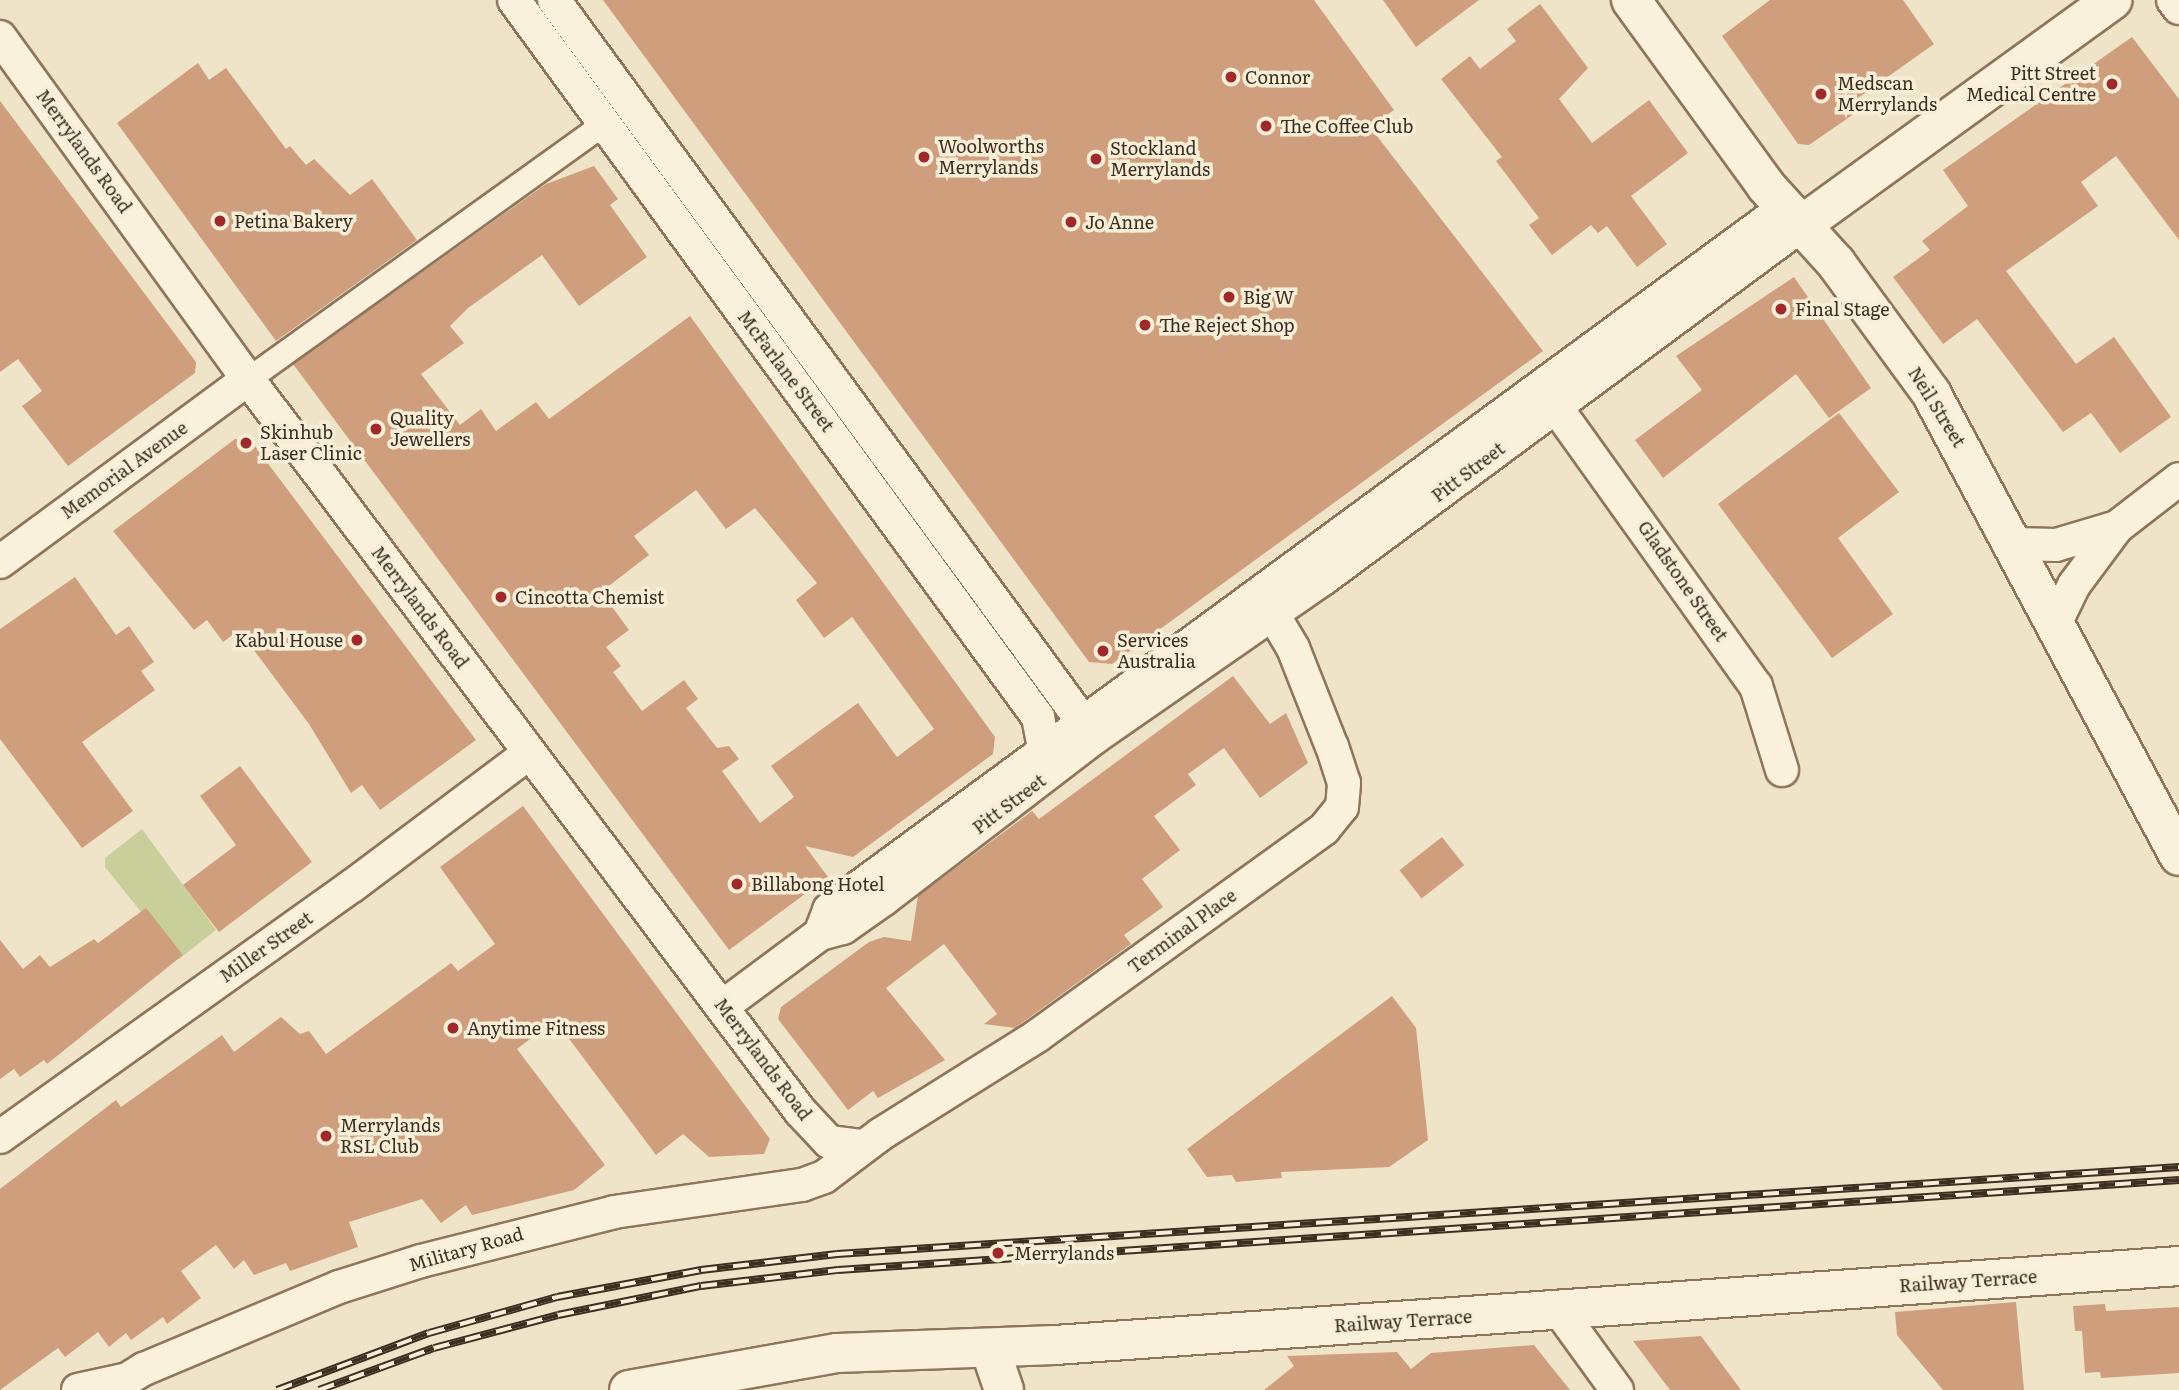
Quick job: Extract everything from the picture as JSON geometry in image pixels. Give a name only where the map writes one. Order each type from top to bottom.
[{"type":"main road","name":"Neil Street","points":[[1631,0],[1931,393],[2016,544],[2179,856]]},
{"type":"main road","name":"Pitt Street","points":[[1795,215],[2068,0]]},
{"type":"main road","name":"Pitt Street","points":[[1795,215],[2112,0]]},
{"type":"main road","name":"Railway Terrace","points":[[629,1390],[837,1353],[990,1349],[2179,1266]]},
{"type":"main road","points":[[990,1349],[1004,1390]]},
{"type":"street","name":"McFarlane Street","points":[[514,0],[1038,717],[1044,749]]},
{"type":"street","name":"McFarlane Street","points":[[554,0],[1082,720]]},
{"type":"street","points":[[2173,0],[2179,8]]},
{"type":"street","name":"Merrylands Road","points":[[0,37],[248,379],[815,1129],[829,1142],[863,1146]]},
{"type":"street","points":[[248,379],[605,122]]},
{"type":"street","name":"Pitt Street","points":[[820,934],[829,910],[1082,720],[1267,604],[1556,407],[1795,215]]},
{"type":"street","name":"Pitt Street","points":[[723,1006],[820,934],[843,928],[874,906],[1267,604],[1795,215]]},
{"type":"street","name":"Memorial Avenue","points":[[0,562],[248,379]]},
{"type":"street","name":"Gladstone Street","points":[[1556,407],[1756,686],[1782,769]]},
{"type":"street","points":[[2056,622],[2074,585],[2117,527],[2179,479]]},
{"type":"street","points":[[2016,544],[2056,545],[2117,527]]},
{"type":"street","name":"Terminal Place","points":[[824,1177],[863,1146],[1037,1036],[1334,819],[1344,795],[1340,770],[1267,604]]},
{"type":"street","name":"Miller Street","points":[[0,1137],[352,886],[529,753]]},
{"type":"street","name":"Military Road","points":[[78,1390],[117,1385],[339,1287],[410,1264],[560,1223],[720,1193],[784,1190],[824,1177]]},
{"type":"street","points":[[1559,1310],[1617,1390]]},
{"type":"green space","points":[[142,829],[216,930],[179,959],[105,867],[105,858]]},
{"type":"building","name":"Stockland Merrylands","points":[[603,0],[1314,0],[1394,110],[1370,127],[1543,351],[1112,664],[1089,662]]},
{"type":"building","points":[[1383,0],[1479,0],[1416,47]]},
{"type":"building","points":[[1770,0],[1903,0],[1934,44],[1858,98],[1864,107],[1809,145],[1798,144],[1722,36]]},
{"type":"building","points":[[1540,4],[1588,68],[1559,99],[1592,143],[1649,100],[1688,153],[1631,196],[1667,244],[1637,267],[1607,226],[1598,233],[1591,225],[1552,255],[1529,225],[1539,218],[1496,161],[1502,157],[1441,79],[1470,56],[1480,69],[1516,41],[1507,29]]},
{"type":"building","points":[[2132,37],[2179,99],[2179,240],[2116,156],[2081,182],[2098,206],[2006,271],[2076,364],[2114,337],[2171,417],[2120,453],[2091,413],[2063,432],[1977,319],[1943,344],[1893,277],[1930,250],[1922,241],[1968,206],[1943,170]]},
{"type":"building","points":[[198,63],[209,80],[226,68],[286,149],[290,146],[306,165],[314,159],[350,195],[372,179],[417,240],[276,341],[117,123]]},
{"type":"building","points":[[0,101],[196,362],[195,373],[68,466],[22,406],[42,391],[18,359],[0,372]]},
{"type":"building","points":[[594,166],[618,199],[610,205],[647,257],[579,306],[542,255],[468,308],[450,326],[464,343],[421,374],[460,425],[481,409],[496,431],[536,402],[549,419],[690,316],[995,737],[993,754],[853,857],[805,846],[828,877],[729,950],[293,364],[546,184]],"holes":[[[696,490],[726,529],[755,508],[817,583],[796,600],[824,638],[852,617],[934,729],[897,757],[858,703],[771,766],[794,797],[760,823],[722,771],[739,759],[729,746],[717,748],[686,708],[698,699],[684,680],[642,711],[613,672],[621,666],[606,647],[629,630],[601,592],[649,555],[634,536]]]},
{"type":"building","points":[[1794,277],[1871,388],[1829,418],[1796,374],[1663,478],[1635,440],[1702,390],[1676,356]]},
{"type":"building","points":[[1839,413],[1899,492],[1838,538],[1893,614],[1832,658],[1718,504]]},
{"type":"building","points":[[235,439],[251,441],[476,740],[380,810],[362,785],[351,793],[309,724],[239,630],[223,642],[207,620],[194,630],[113,531]]},
{"type":"building","points":[[75,577],[116,635],[129,626],[154,662],[141,671],[155,690],[82,742],[133,811],[82,848],[0,739],[0,629]]},
{"type":"building","points":[[1233,676],[1270,724],[1286,713],[1308,763],[1260,798],[1224,748],[1188,774],[1196,785],[1154,816],[1180,850],[1142,879],[1163,907],[1124,935],[1131,944],[1015,1028],[984,1024],[997,1014],[944,944],[886,988],[945,1060],[878,1098],[873,1091],[848,1110],[778,1019],[781,1007],[869,942],[884,937],[911,941],[918,896],[1032,811],[1039,819]]},
{"type":"building","points":[[240,766],[312,862],[219,932],[183,885],[236,845],[200,796]]},
{"type":"building","name":"Merrylands RSL Club","points":[[523,806],[770,1139],[764,1154],[709,1157],[683,1134],[656,1155],[555,1020],[517,1049],[605,1165],[574,1190],[472,1215],[466,1205],[441,1223],[422,1199],[349,1222],[358,1247],[290,1271],[286,1263],[254,1275],[244,1260],[234,1269],[216,1245],[181,1271],[201,1298],[167,1324],[163,1317],[131,1340],[126,1333],[109,1347],[98,1332],[65,1357],[58,1348],[0,1390],[0,1189],[116,1100],[121,1107],[222,1035],[234,1052],[281,1017],[300,1034],[309,1031],[326,1054],[451,963],[458,971],[495,944],[440,867]]},
{"type":"building","points":[[1442,837],[1464,865],[1422,899],[1399,870]]},
{"type":"building","points":[[146,908],[183,955],[47,1064],[44,1060],[20,1077],[14,1069],[0,1079],[0,940],[23,969],[40,955],[50,967],[94,939],[98,943]]},
{"type":"building","points":[[1392,996],[1416,1028],[1428,1140],[1389,1167],[1281,1172],[1282,1178],[1236,1182],[1232,1175],[1207,1177],[1187,1149]]},
{"type":"building","points":[[2016,1302],[2024,1390],[1943,1390],[1897,1335],[1895,1312]]},
{"type":"building","points":[[2105,1304],[2106,1311],[2179,1307],[2179,1373],[2101,1378],[2100,1372],[2085,1373],[2082,1331],[2075,1331],[2073,1306]]},
{"type":"building","points":[[1701,1336],[1741,1390],[1670,1390],[1633,1341]]},
{"type":"building","points":[[1534,1345],[1570,1390],[1264,1390],[1294,1366],[1287,1356],[1397,1352],[1411,1369],[1431,1353]]},
{"type":"railway","points":[[277,1390],[429,1333],[557,1297],[701,1270],[837,1254],[2179,1167]]},
{"type":"railway","points":[[319,1390],[434,1348],[558,1315],[701,1286],[838,1270],[2179,1180]]},
{"type":"place","name":"Connor","points":[[1231,77]]},
{"type":"place","name":"Pitt Street Medical Centre","points":[[2112,84]]},
{"type":"place","name":"Medscan Merrylands","points":[[1821,94]]},
{"type":"place","name":"The Coffee Club","points":[[1266,126]]},
{"type":"place","name":"Woolworths Merrylands","points":[[924,157]]},
{"type":"place","name":"Stockland Merrylands","points":[[1096,159]]},
{"type":"place","name":"Petina Bakery","points":[[220,221]]},
{"type":"place","name":"Jo Anne","points":[[1071,222]]},
{"type":"place","name":"Big W","points":[[1229,297]]},
{"type":"place","name":"Final Stage","points":[[1781,309]]},
{"type":"place","name":"The Reject Shop","points":[[1145,325]]},
{"type":"place","name":"Quality Jewellers","points":[[376,429]]},
{"type":"place","name":"Skinhub Laser Clinic","points":[[246,443]]},
{"type":"place","name":"Cincotta Chemist","points":[[501,597]]},
{"type":"place","name":"Kabul House","points":[[357,640]]},
{"type":"place","name":"Services Australia","points":[[1103,651]]},
{"type":"place","name":"Billabong Hotel","points":[[737,884]]},
{"type":"place","name":"Anytime Fitness","points":[[453,1028]]},
{"type":"place","name":"Merrylands RSL Club","points":[[326,1136]]},
{"type":"place","name":"Merrylands","points":[[998,1253]]}]
